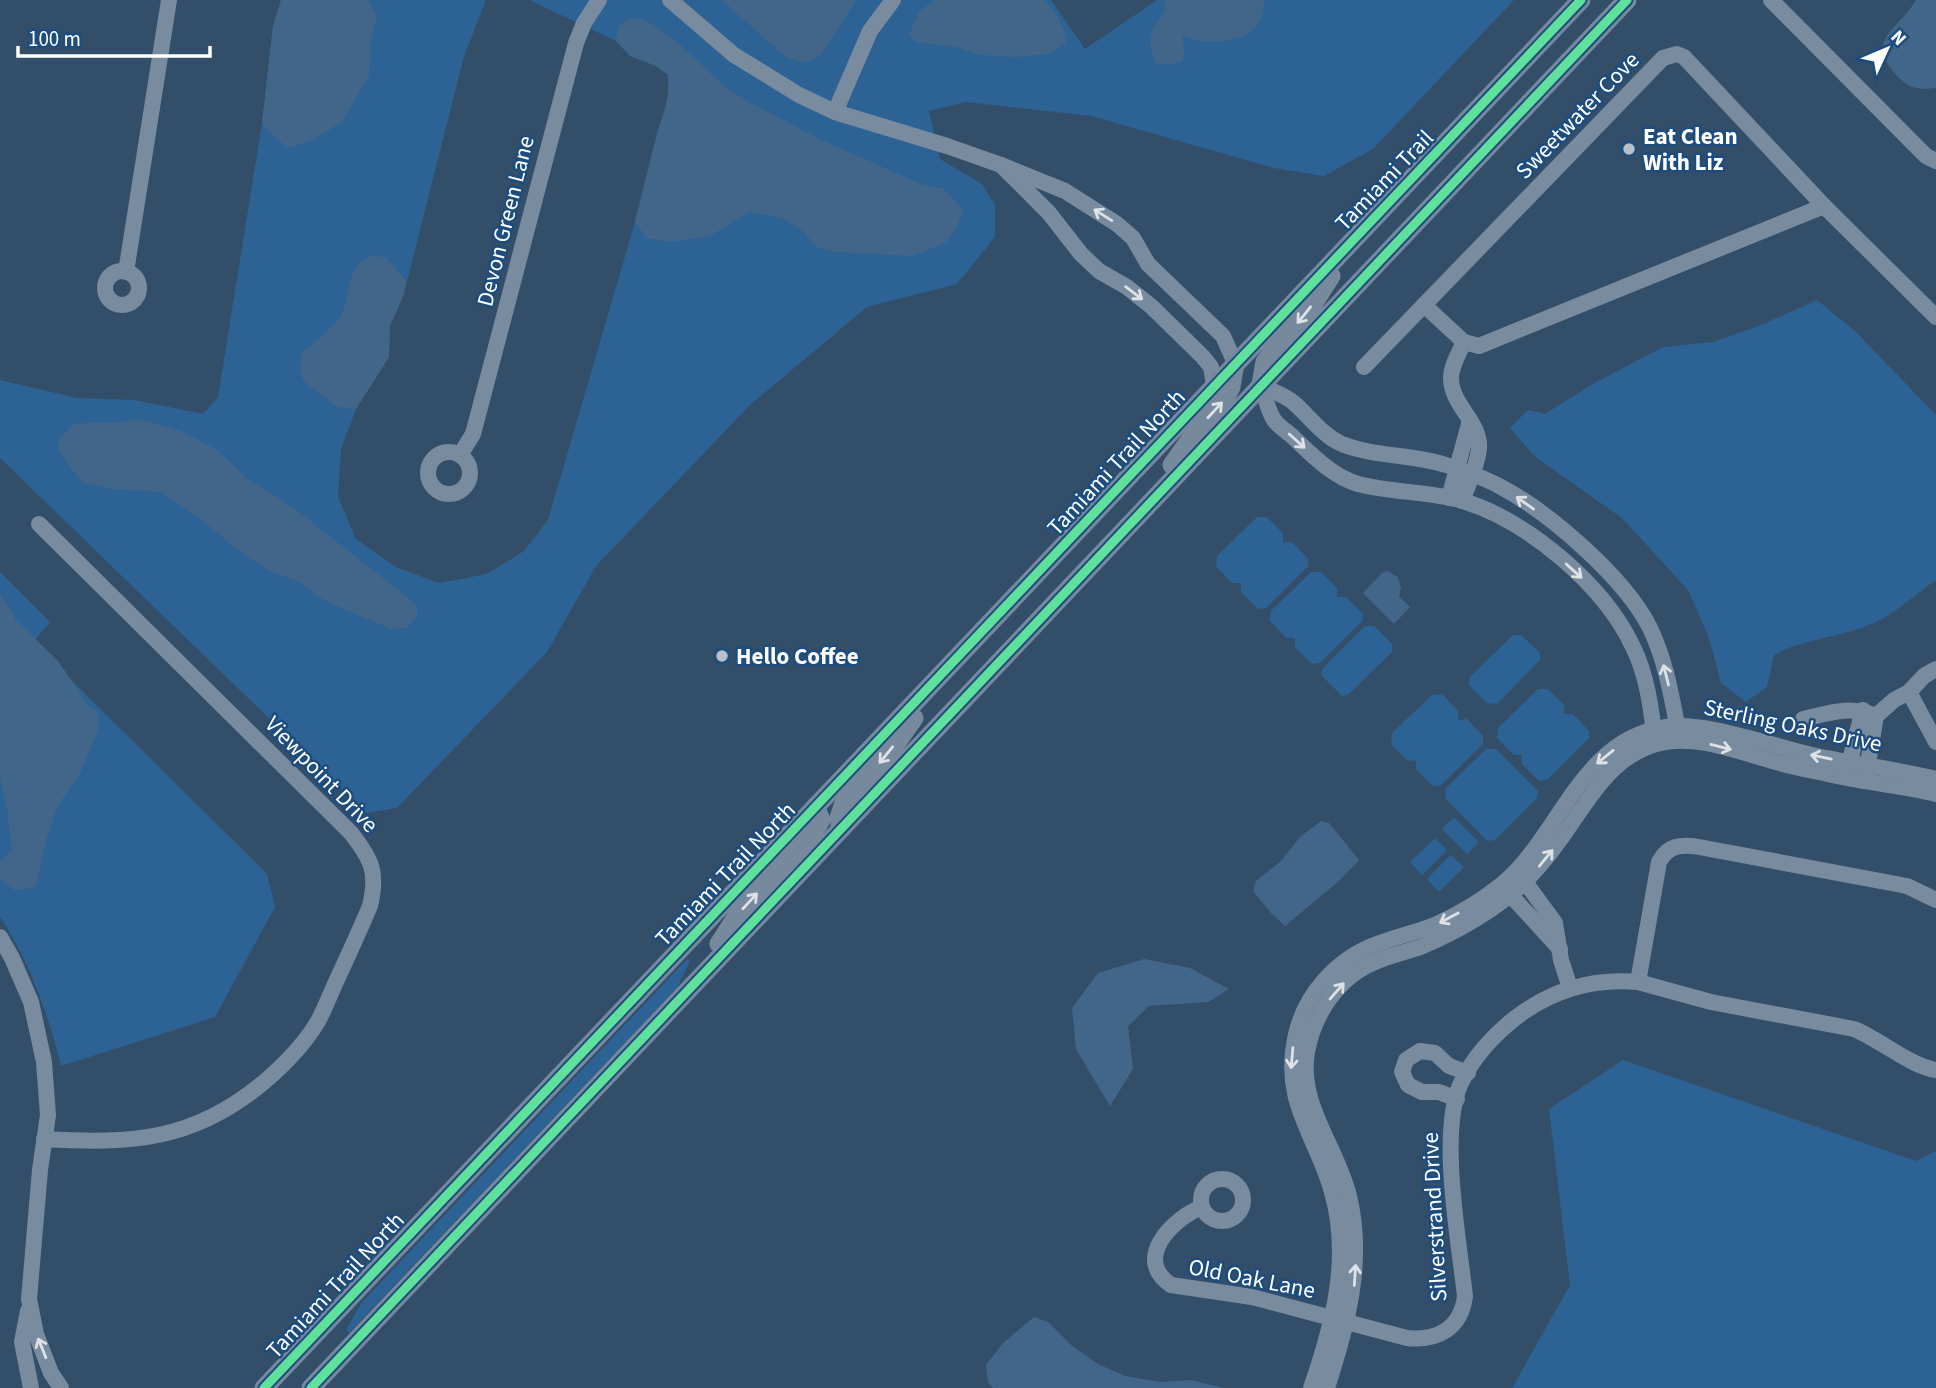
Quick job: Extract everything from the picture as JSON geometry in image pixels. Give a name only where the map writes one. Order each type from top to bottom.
[{"type":"main road","name":"Tamiami Trail","points":[[1214,386],[1581,0]]},
{"type":"main road","points":[[311,1388],[1627,0]]},
{"type":"main road","points":[[1261,385],[1265,362],[1307,314],[1355,238]]},
{"type":"main road","points":[[1130,523],[1199,427],[1226,399],[1235,363]]},
{"type":"main road","name":"Tamiami Trail North","points":[[269,1384],[1214,386]]},
{"type":"main road","points":[[841,829],[839,818],[844,803],[888,755],[955,660]]},
{"type":"main road","points":[[699,978],[739,913],[813,834],[821,820],[816,807]]},
{"type":"street","points":[[126,272],[169,0]]},
{"type":"street","name":"Devon Green Lane","points":[[460,455],[473,434],[576,43],[599,0]]},
{"type":"street","points":[[670,0],[706,33],[753,68],[789,90],[835,112],[947,146],[1065,191],[1117,224],[1133,238],[1148,264],[1223,336],[1235,363]]},
{"type":"street","points":[[835,112],[870,32],[893,0]]},
{"type":"street","points":[[1771,0],[1926,156],[1936,161]]},
{"type":"street","name":"Sweetwater Cove","points":[[1364,367],[1663,58],[1677,54],[1684,57],[1824,206],[1936,317]]},
{"type":"street","points":[[1001,165],[1049,213],[1081,254],[1099,271],[1127,287],[1152,307],[1203,357],[1211,367],[1214,386]]},
{"type":"street","points":[[1424,305],[1464,342],[1479,346],[1824,206]]},
{"type":"street","points":[[1456,500],[1464,471],[1479,448],[1477,433],[1454,397],[1451,377],[1464,342]]},
{"type":"street","points":[[1261,385],[1291,400],[1338,442],[1357,450],[1442,464],[1464,471],[1503,488],[1559,528],[1606,569],[1632,599],[1649,628],[1665,668],[1679,734]]},
{"type":"street","points":[[1261,385],[1273,419],[1338,475],[1374,487],[1456,500],[1480,507],[1520,529],[1566,564],[1596,591],[1620,622],[1634,649],[1645,680],[1655,737]]},
{"type":"street","name":"Viewpoint Drive","points":[[39,524],[351,833],[373,866],[375,886],[370,906],[318,1021],[279,1070],[241,1102],[210,1120],[171,1134],[99,1143],[44,1139]]},
{"type":"street","points":[[1802,719],[1844,709],[1869,713],[1909,692],[1924,676],[1936,669]]},
{"type":"street","points":[[1909,692],[1936,741]]},
{"type":"street","points":[[1847,770],[1869,713]]},
{"type":"street","points":[[1866,773],[1869,713]]},
{"type":"street","name":"Sterling Oaks Drive","points":[[1311,1388],[1354,1285],[1356,1253],[1352,1209],[1343,1174],[1308,1093],[1305,1069],[1320,1012],[1345,981],[1372,962],[1418,948],[1464,927],[1562,837],[1602,779],[1655,737],[1679,734],[1779,763],[1936,779]]},
{"type":"street","name":"Sterling Oaks Drive","points":[[1866,773],[1936,794]]},
{"type":"street","points":[[1638,982],[1659,862],[1663,855],[1675,846],[1699,847],[1907,886],[1936,900]]},
{"type":"street","points":[[1521,876],[1556,923],[1570,988]]},
{"type":"street","points":[[1506,890],[1560,949]]},
{"type":"street","points":[[0,937],[31,1002],[46,1079],[48,1115],[29,1305],[22,1342],[32,1388]]},
{"type":"street","name":"Silverstrand Drive","points":[[1339,1320],[1421,1339],[1443,1334],[1459,1317],[1465,1296],[1450,1140],[1460,1086],[1486,1046],[1513,1020],[1541,1000],[1570,988],[1609,981],[1638,982],[1711,1002],[1854,1028],[1925,1068],[1936,1070]]},
{"type":"street","points":[[1457,1099],[1439,1091],[1422,1091],[1408,1086],[1402,1072],[1406,1060],[1420,1051],[1435,1053],[1449,1066],[1468,1073]]},
{"type":"street","name":"Old Oak Lane","points":[[1202,1207],[1184,1216],[1157,1244],[1154,1258],[1164,1280],[1171,1285],[1252,1297],[1339,1320]]},
{"type":"street","points":[[29,1305],[36,1334],[51,1373],[61,1388]]},
{"type":"street","name":"Sterling Oaks Drive","points":[[1326,1388],[1339,1320]]},
{"type":"shaded area","points":[[281,0],[486,0],[464,56],[404,294],[390,326],[389,357],[356,409],[341,449],[338,497],[356,539],[396,567],[439,583],[487,574],[524,551],[548,520],[668,103],[668,75],[656,66],[630,56],[616,41],[529,0],[1051,0],[1085,49],[1157,0],[1514,0],[1373,149],[1324,176],[1274,168],[1091,116],[966,102],[929,111],[940,159],[982,184],[995,205],[995,237],[957,284],[867,307],[750,405],[596,566],[547,652],[397,808],[367,813],[0,458],[0,380],[77,398],[134,400],[203,414],[218,397],[262,123],[273,26]]},
{"type":"shaded area","points":[[281,0],[368,0],[377,17],[371,40],[369,76],[342,122],[311,141],[289,148],[276,139],[262,123],[273,26]]},
{"type":"shaded area","points":[[722,0],[856,0],[821,55],[805,63],[786,57]]},
{"type":"shaded area","points":[[934,0],[1044,0],[1059,20],[1066,43],[1050,54],[1015,57],[981,55],[956,47],[917,42],[909,35],[919,12]]},
{"type":"shaded area","points":[[1165,0],[1264,0],[1262,15],[1256,26],[1247,34],[1235,39],[1208,42],[1182,36],[1185,52],[1182,61],[1169,65],[1156,63],[1151,49],[1151,36],[1155,24],[1164,13]]},
{"type":"shaded area","points":[[1916,0],[1936,0],[1936,88],[1916,88],[1908,85],[1889,65],[1884,54],[1883,45],[1887,36]]},
{"type":"shaded area","points":[[628,19],[644,19],[676,41],[725,87],[751,103],[817,138],[923,185],[943,188],[963,210],[956,229],[945,243],[912,256],[836,252],[817,247],[802,230],[782,218],[749,212],[710,236],[669,242],[646,238],[635,221],[666,105],[668,75],[656,66],[630,56],[616,41],[618,27]]},
{"type":"shaded area","points":[[373,255],[386,258],[406,280],[404,294],[390,326],[389,357],[356,409],[337,407],[304,381],[300,371],[301,355],[341,316],[353,273],[357,266]]},
{"type":"shaded area","points":[[1817,300],[1856,332],[1936,415],[1936,580],[1878,621],[1852,631],[1799,644],[1774,655],[1767,687],[1746,702],[1721,683],[1709,638],[1688,590],[1622,518],[1534,456],[1510,428],[1528,410],[1545,414],[1591,385],[1663,347],[1713,342],[1761,325]]},
{"type":"shaded area","points":[[141,419],[183,432],[217,450],[249,480],[294,508],[417,605],[417,616],[407,628],[392,629],[348,611],[317,596],[300,582],[268,570],[236,549],[204,521],[160,492],[113,489],[83,483],[61,455],[57,443],[73,424]]},
{"type":"shaded area","points":[[1257,517],[1267,517],[1283,533],[1283,542],[1292,542],[1308,559],[1308,566],[1266,608],[1258,609],[1241,592],[1241,583],[1232,583],[1216,566],[1217,556]]},
{"type":"shaded area","points":[[1387,571],[1398,577],[1401,588],[1399,596],[1410,607],[1394,624],[1363,593]]},
{"type":"shaded area","points":[[0,572],[50,622],[33,642],[267,874],[275,907],[215,1017],[61,1066],[37,989],[0,917]]},
{"type":"shaded area","points":[[1311,572],[1321,572],[1337,588],[1337,597],[1346,597],[1363,614],[1362,621],[1320,663],[1312,664],[1295,647],[1295,638],[1286,638],[1270,621],[1271,611]]},
{"type":"shaded area","points":[[0,593],[16,620],[58,661],[89,706],[98,713],[98,731],[80,773],[57,807],[46,840],[36,887],[14,890],[0,879],[0,862],[12,850],[0,776]]},
{"type":"shaded area","points":[[1365,626],[1374,626],[1392,644],[1392,652],[1349,694],[1342,696],[1321,675],[1322,669]]},
{"type":"shaded area","points":[[1513,635],[1521,635],[1540,653],[1540,660],[1498,703],[1488,704],[1469,685],[1470,677]]},
{"type":"shaded area","points":[[1538,689],[1548,689],[1564,705],[1564,714],[1573,714],[1589,731],[1589,738],[1547,780],[1539,781],[1522,764],[1522,755],[1514,755],[1497,738],[1498,728]]},
{"type":"shaded area","points":[[1442,694],[1458,711],[1458,720],[1467,719],[1483,736],[1483,744],[1441,785],[1433,786],[1416,769],[1416,761],[1407,760],[1391,744],[1392,733],[1432,695]]},
{"type":"shaded area","points":[[1486,749],[1496,749],[1538,791],[1537,798],[1495,840],[1487,841],[1445,798],[1446,788]]},
{"type":"shaded area","points":[[1454,817],[1479,842],[1467,854],[1442,829]]},
{"type":"shaded area","points":[[1321,821],[1329,823],[1359,860],[1339,881],[1285,926],[1253,891],[1256,881],[1281,861],[1300,837]]},
{"type":"shaded area","points":[[1435,838],[1447,850],[1422,875],[1410,862]]},
{"type":"shaded area","points":[[1451,855],[1464,867],[1439,892],[1427,879]]},
{"type":"shaded area","points":[[687,959],[690,961],[677,988],[349,1333],[346,1330],[362,1302]]},
{"type":"shaded area","points":[[1144,959],[1190,968],[1229,989],[1208,1002],[1149,1006],[1128,1026],[1133,1069],[1110,1106],[1076,1049],[1072,1008],[1098,973]]},
{"type":"shaded area","points":[[1623,1060],[1916,1161],[1936,1151],[1936,1388],[1512,1388],[1570,1285],[1549,1109]]},
{"type":"shaded area","points":[[1034,1317],[1048,1322],[1071,1345],[1098,1364],[1125,1376],[1160,1382],[1191,1380],[1223,1388],[993,1388],[988,1382],[986,1365],[1003,1343]]},
{"type":"cycle path","points":[[264,1388],[1581,0]]},
{"type":"cycle path","points":[[311,1388],[1627,0]]},
{"type":"place","name":"Eat Clean With Liz","points":[[1629,149]]},
{"type":"place","name":"Hello Coffee","points":[[722,656]]}]
